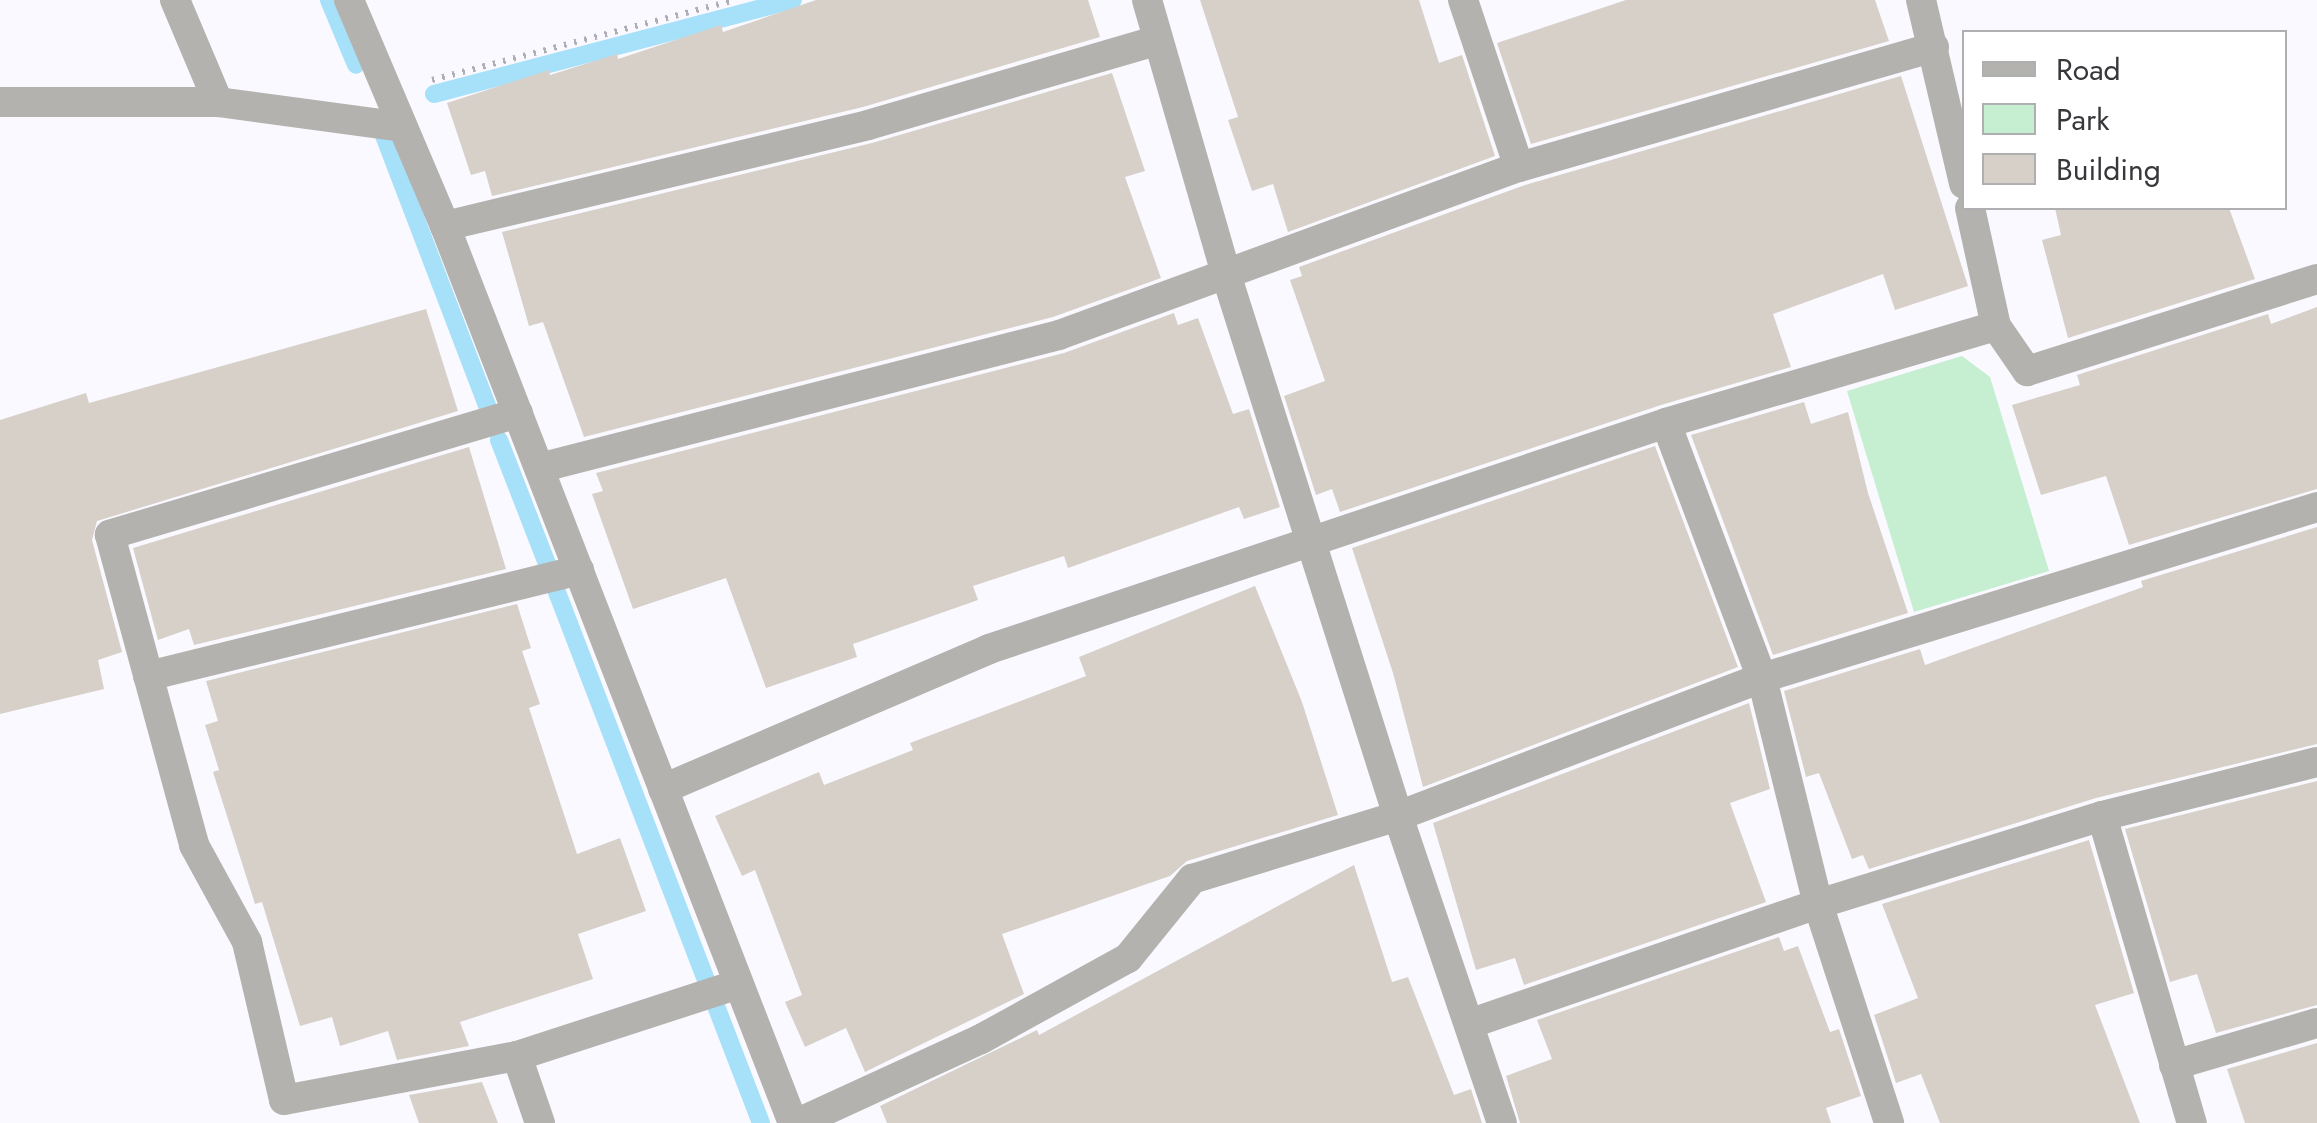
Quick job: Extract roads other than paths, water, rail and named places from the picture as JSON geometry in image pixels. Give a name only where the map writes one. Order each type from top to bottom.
[{"type":"street","points":[[175,0],[218,102]]},
{"type":"street","points":[[348,0],[445,226],[795,1123],[982,1039],[1128,958],[1192,879],[1398,816],[1762,678],[2317,507]]},
{"type":"street","points":[[1147,0],[1225,271],[1398,816],[1502,1123]]},
{"type":"street","points":[[1462,0],[1519,167]]},
{"type":"street","points":[[1922,0],[1962,175]]},
{"type":"street","points":[[445,226],[868,125],[1158,40]]},
{"type":"street","points":[[539,468],[1059,334],[1519,167],[1934,47]]},
{"type":"street","points":[[0,102],[218,102],[402,127]]},
{"type":"street","points":[[1970,210],[1996,326],[2027,371],[2317,278]]},
{"type":"street","points":[[664,789],[989,648],[1666,423],[1996,326]]},
{"type":"street","points":[[518,413],[110,535],[194,845],[247,942],[284,1100],[517,1056],[738,984]]},
{"type":"street","points":[[1666,423],[1762,678],[1818,904],[1889,1123]]},
{"type":"street","points":[[148,676],[578,570]]},
{"type":"street","points":[[1468,1024],[1818,904],[2102,816],[2317,762]]},
{"type":"street","points":[[2102,816],[2192,1123]]},
{"type":"street","points":[[2174,1065],[2317,1023]]},
{"type":"street","points":[[517,1056],[540,1123]]},
{"type":"waterway","points":[[329,0],[356,65]]},
{"type":"waterway","points":[[434,94],[793,0]]},
{"type":"waterway","points":[[383,133],[487,406]]},
{"type":"waterway","points":[[499,440],[547,564]]},
{"type":"waterway","points":[[555,587],[761,1123]]}]
